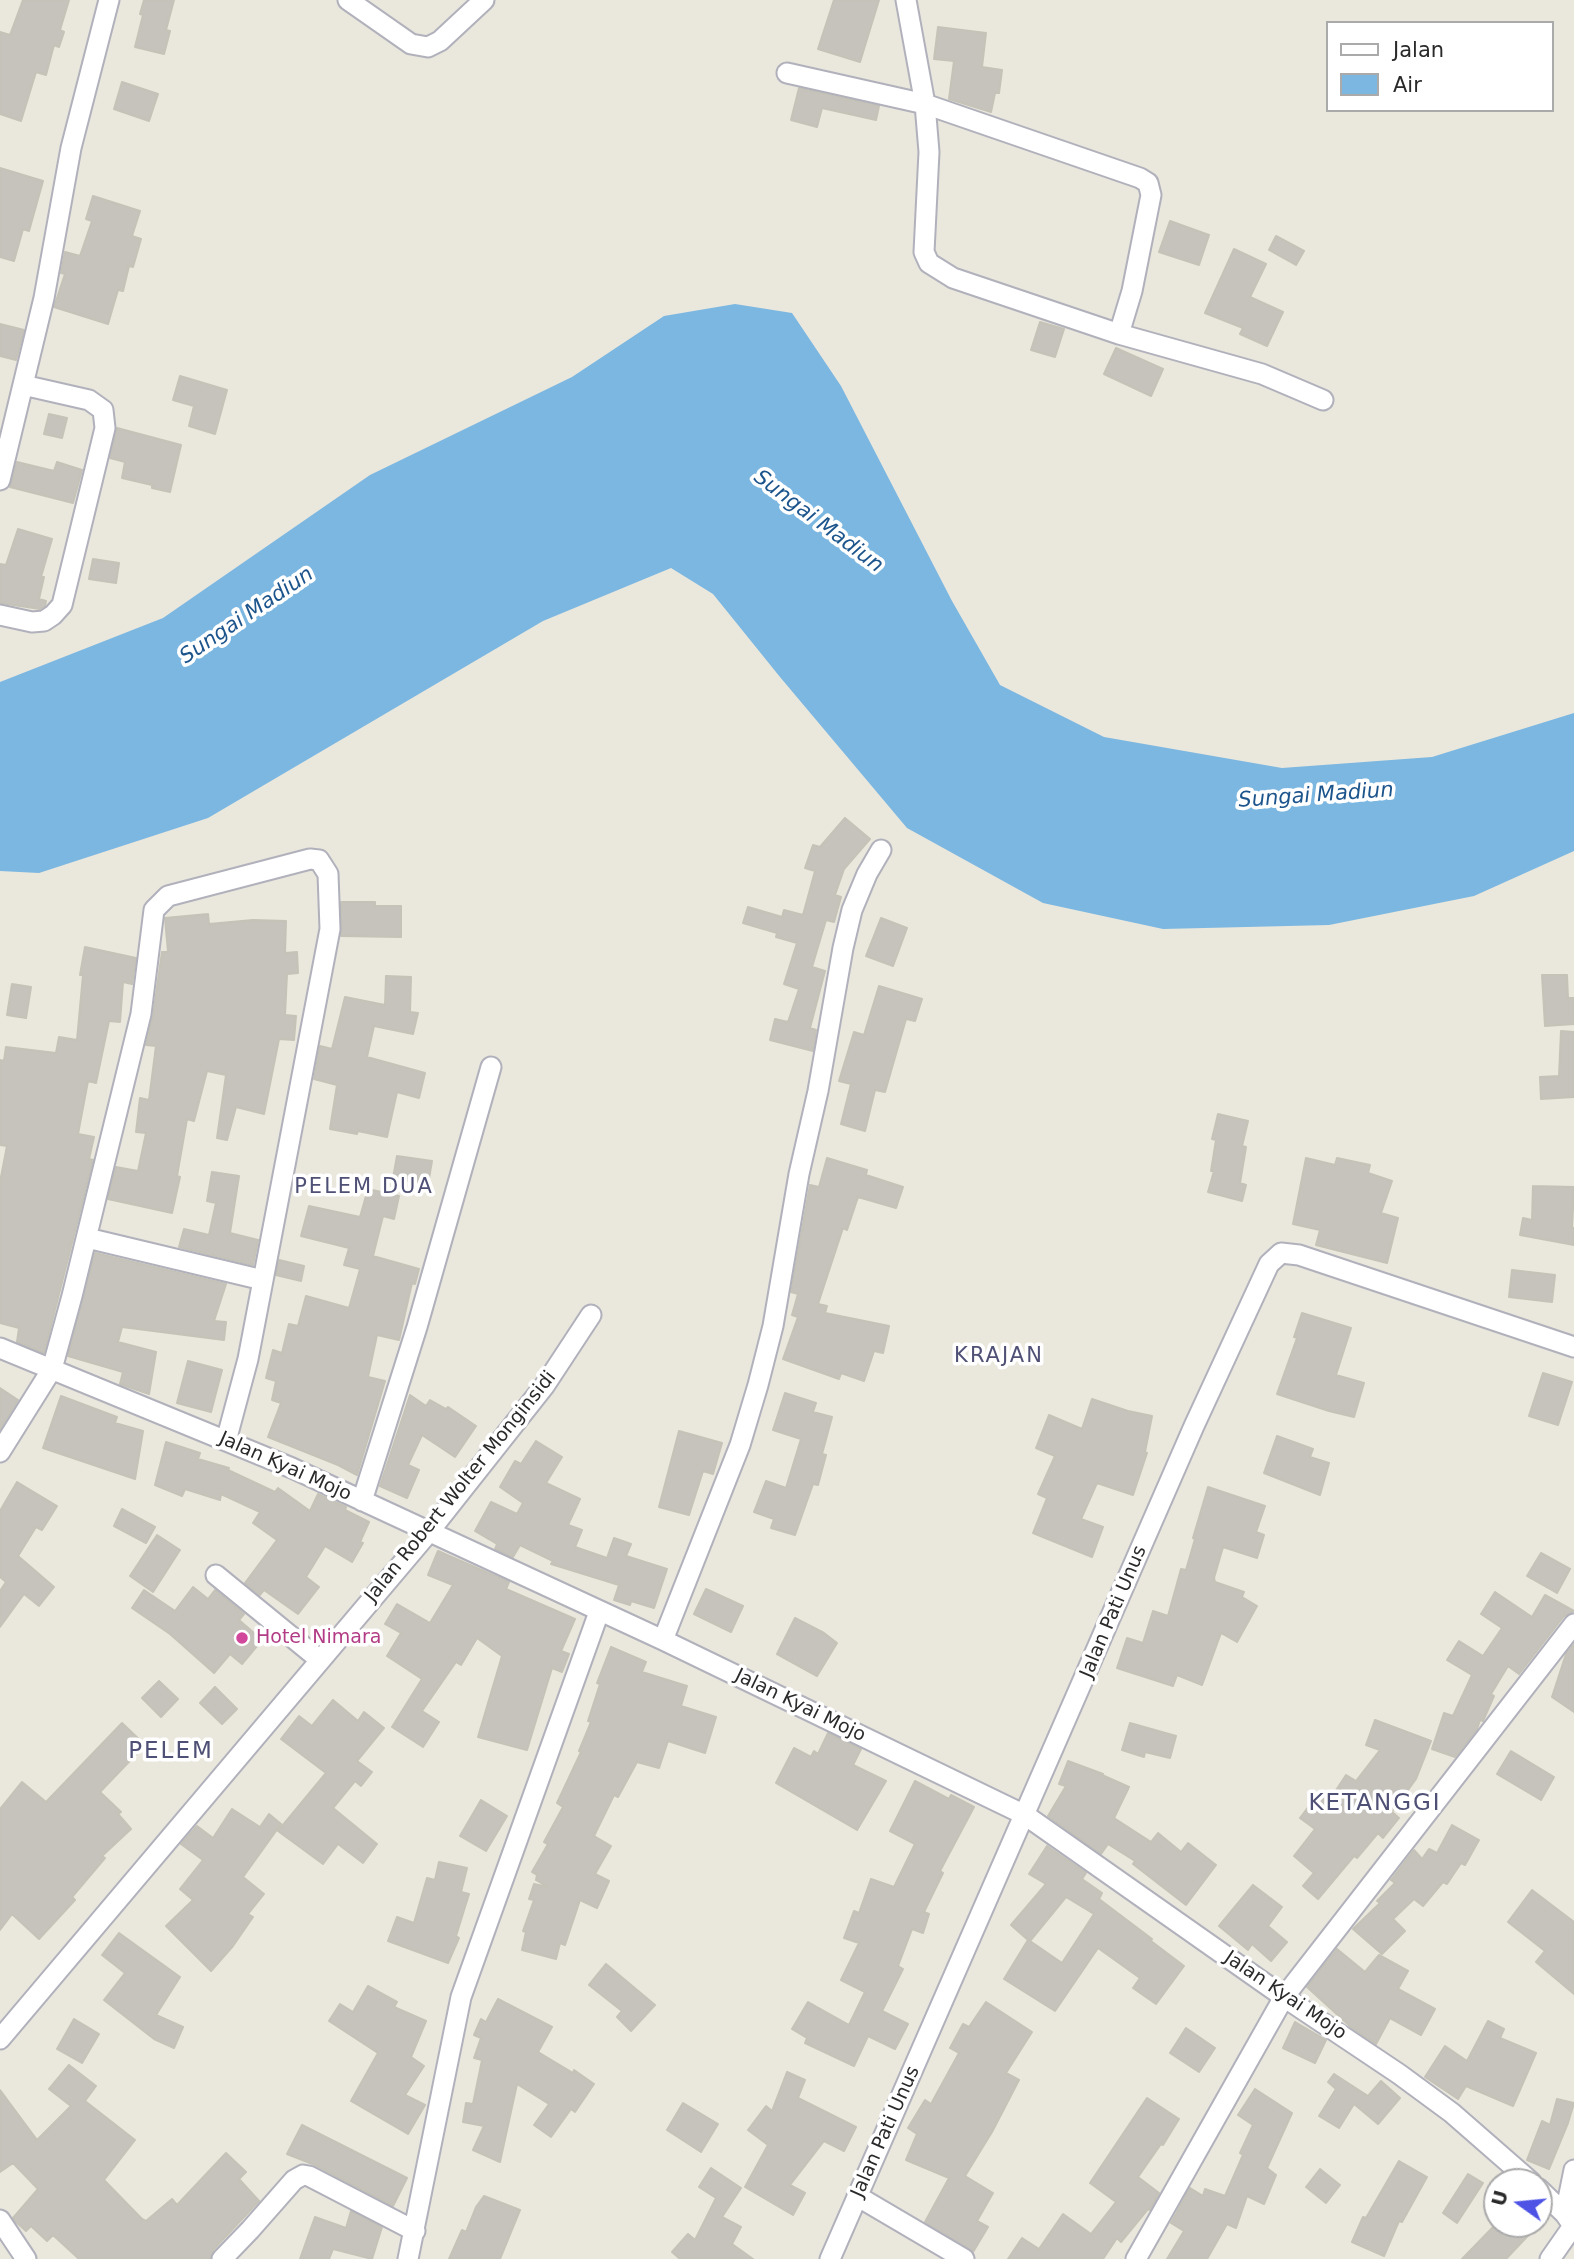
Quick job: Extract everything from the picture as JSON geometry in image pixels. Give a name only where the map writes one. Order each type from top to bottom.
[{"type":"street","points":[[0,480],[44,298],[71,148],[109,0]]},
{"type":"street","points":[[348,0],[411,44],[428,47],[440,41],[484,0]]},
{"type":"street","points":[[906,0],[925,104],[929,152],[924,252],[929,263],[953,278],[1119,334],[1262,374],[1323,400]]},
{"type":"street","points":[[787,73],[925,104],[1140,178],[1147,183],[1151,195],[1132,291],[1119,334]]},
{"type":"street","points":[[0,615],[32,622],[44,621],[62,605],[105,428],[103,410],[89,400],[23,385]]},
{"type":"street","points":[[663,1640],[740,1444],[758,1385],[773,1326],[799,1174],[818,1091],[843,948],[852,910],[867,874],[881,850]]},
{"type":"street","points":[[0,1452],[52,1369],[141,1014],[154,911],[167,896],[310,859],[319,860],[328,874],[330,929],[248,1359],[226,1441]]},
{"type":"street","points":[[362,1501],[417,1326],[491,1067]]},
{"type":"street","points":[[87,1238],[263,1280]]},
{"type":"street","name":"Jalan Pati Unus","points":[[830,2259],[981,1895],[1025,1815],[1194,1426],[1269,1264],[1281,1253],[1298,1255],[1574,1347]]},
{"type":"street","name":"Jalan Robert Wolter Monginsidi","points":[[0,2039],[428,1533],[545,1385],[591,1315]]},
{"type":"street","name":"Jalan Kyai Mojo","points":[[0,1348],[292,1468],[663,1640],[1025,1815],[1442,2105],[1516,2168]]},
{"type":"street","points":[[216,1575],[320,1660]]},
{"type":"street","points":[[408,2259],[461,1997],[599,1612]]},
{"type":"street","points":[[1136,2259],[1284,1997],[1574,1624]]},
{"type":"street","points":[[1550,2259],[1571,2222],[1574,2170]]},
{"type":"street","points":[[222,2259],[294,2180],[303,2175],[415,2231]]},
{"type":"street","points":[[857,2196],[964,2259]]},
{"type":"street","points":[[1553,2203],[1571,2222]]},
{"type":"street","points":[[0,2220],[26,2259]]},
{"type":"water","name":"Sungai Madiun","points":[[735,304],[792,313],[841,386],[952,601],[1000,685],[1104,737],[1282,768],[1432,757],[1574,713],[1574,851],[1474,896],[1329,925],[1163,929],[1043,903],[907,828],[713,594],[671,568],[543,621],[208,818],[39,873],[0,871],[0,682],[163,618],[370,475],[572,377],[664,316]]},
{"type":"building","points":[[23,0],[69,0],[60,30],[64,32],[59,47],[54,45],[46,75],[36,72],[21,121],[0,114],[0,32],[10,35]]},
{"type":"building","points":[[144,0],[174,0],[166,30],[170,31],[164,54],[135,47]]},
{"type":"building","points":[[834,0],[879,0],[860,62],[818,49]]},
{"type":"building","points":[[938,27],[986,33],[982,67],[1002,70],[999,93],[995,93],[991,112],[949,99],[954,61],[934,59]]},
{"type":"building","points":[[122,82],[158,94],[149,121],[114,109]]},
{"type":"building","points":[[799,88],[879,106],[876,120],[822,108],[817,127],[791,120]]},
{"type":"building","points":[[0,168],[43,181],[29,231],[23,229],[14,261],[0,257]]},
{"type":"building","points":[[93,196],[140,211],[132,236],[141,239],[133,267],[129,266],[123,291],[118,290],[108,324],[54,307],[65,274],[61,273],[65,252],[80,256],[92,221],[86,219]]},
{"type":"building","points":[[1170,221],[1209,235],[1199,265],[1159,252]]},
{"type":"building","points":[[1276,236],[1304,251],[1296,265],[1269,250]]},
{"type":"building","points":[[1234,249],[1266,264],[1250,297],[1283,312],[1267,346],[1240,334],[1243,328],[1205,313]]},
{"type":"building","points":[[1040,322],[1064,329],[1055,357],[1031,350]]},
{"type":"building","points":[[0,324],[24,330],[16,360],[0,356]]},
{"type":"building","points":[[1116,348],[1163,369],[1151,396],[1104,374]]},
{"type":"building","points":[[180,376],[227,390],[215,434],[189,426],[194,406],[173,400]]},
{"type":"building","points":[[49,414],[67,418],[62,438],[44,434]]},
{"type":"building","points":[[117,428],[181,445],[170,492],[122,478],[125,462],[110,458]]},
{"type":"building","points":[[17,462],[54,471],[57,462],[82,470],[73,503],[10,487]]},
{"type":"building","points":[[18,529],[52,539],[41,577],[44,577],[39,599],[46,601],[45,606],[40,609],[0,603],[0,564],[6,565]]},
{"type":"building","points":[[93,559],[119,563],[116,583],[89,579]]},
{"type":"building","points":[[845,818],[870,839],[844,869],[835,895],[841,897],[834,922],[826,920],[812,967],[825,971],[810,1028],[816,1030],[813,1051],[770,1040],[775,1019],[788,1022],[799,989],[784,984],[797,943],[776,937],[777,933],[743,923],[748,907],[782,917],[784,910],[803,915],[815,871],[805,868],[813,845],[820,847]]},
{"type":"building","points":[[341,902],[375,902],[375,906],[401,906],[401,937],[341,936]]},
{"type":"building","points":[[208,914],[209,924],[253,920],[286,921],[285,953],[297,952],[298,973],[287,974],[285,1015],[296,1016],[294,1040],[279,1039],[264,1114],[236,1107],[227,1140],[217,1138],[226,1075],[207,1071],[194,1121],[187,1119],[177,1176],[180,1177],[172,1213],[108,1199],[116,1167],[138,1171],[146,1133],[136,1132],[140,1098],[149,1100],[156,1046],[146,1045],[162,952],[168,952],[165,918]]},
{"type":"building","points":[[881,918],[907,928],[893,966],[866,956]]},
{"type":"building","points":[[85,947],[136,958],[132,984],[123,982],[120,1022],[109,1021],[96,1083],[88,1081],[78,1134],[94,1137],[89,1159],[93,1160],[44,1353],[17,1342],[19,1328],[0,1323],[0,1182],[7,1146],[0,1145],[0,1060],[4,1061],[6,1047],[56,1053],[59,1037],[77,1040],[83,975],[80,975]]},
{"type":"building","points":[[1542,975],[1567,975],[1568,998],[1574,998],[1574,1024],[1545,1026]]},
{"type":"building","points":[[386,976],[411,977],[410,1012],[418,1013],[413,1034],[374,1026],[367,1057],[425,1073],[419,1098],[397,1092],[387,1137],[330,1129],[337,1085],[314,1079],[320,1046],[332,1049],[345,997],[385,1005]]},
{"type":"building","points":[[12,984],[31,987],[26,1018],[7,1015]]},
{"type":"building","points":[[879,986],[922,999],[915,1021],[906,1019],[885,1092],[875,1090],[865,1131],[841,1124],[851,1084],[839,1081],[854,1032],[864,1035]]},
{"type":"building","points":[[1561,1031],[1574,1032],[1574,1097],[1541,1099],[1540,1077],[1559,1076]]},
{"type":"building","points":[[1218,1114],[1248,1121],[1242,1146],[1246,1147],[1240,1183],[1246,1185],[1242,1201],[1208,1192],[1214,1171],[1211,1171],[1216,1140],[1212,1139]]},
{"type":"building","points":[[397,1156],[432,1161],[428,1184],[393,1178]]},
{"type":"building","points":[[827,1158],[867,1170],[866,1175],[903,1187],[896,1208],[858,1197],[847,1230],[843,1228],[818,1304],[827,1306],[825,1313],[889,1326],[883,1353],[874,1351],[864,1381],[841,1373],[839,1379],[783,1359],[798,1317],[792,1315],[798,1294],[791,1292],[810,1185],[819,1187]]},
{"type":"building","points":[[1306,1158],[1335,1165],[1337,1158],[1370,1165],[1368,1173],[1392,1181],[1381,1213],[1398,1218],[1387,1263],[1316,1245],[1320,1230],[1293,1224]]},
{"type":"building","points":[[212,1172],[239,1176],[230,1233],[258,1240],[253,1265],[179,1247],[184,1229],[209,1235],[216,1203],[207,1201]]},
{"type":"building","points":[[1533,1186],[1574,1187],[1574,1245],[1520,1235],[1523,1218],[1532,1220]]},
{"type":"building","points":[[368,1189],[399,1196],[394,1219],[383,1216],[373,1256],[419,1269],[415,1284],[412,1283],[399,1340],[377,1335],[368,1377],[385,1381],[357,1475],[268,1437],[281,1403],[272,1400],[276,1381],[266,1378],[273,1350],[282,1353],[289,1324],[298,1326],[306,1296],[349,1308],[360,1269],[344,1265],[349,1248],[301,1236],[309,1206],[360,1217]]},
{"type":"building","points":[[95,1253],[226,1284],[214,1321],[226,1322],[224,1340],[122,1327],[118,1342],[156,1352],[149,1394],[120,1384],[123,1372],[68,1356]]},
{"type":"building","points":[[279,1260],[304,1266],[301,1281],[276,1275]]},
{"type":"building","points":[[1512,1270],[1555,1275],[1552,1302],[1509,1297]]},
{"type":"building","points":[[1302,1313],[1351,1328],[1336,1375],[1364,1383],[1354,1417],[1277,1394],[1297,1338],[1294,1337]]},
{"type":"building","points":[[188,1361],[222,1370],[211,1412],[177,1403]]},
{"type":"building","points":[[1543,1373],[1572,1382],[1558,1425],[1529,1416]]},
{"type":"building","points":[[0,1388],[18,1400],[0,1429]]},
{"type":"building","points":[[785,1393],[816,1403],[813,1412],[832,1417],[822,1454],[826,1455],[818,1485],[813,1484],[795,1535],[771,1528],[774,1519],[754,1512],[766,1481],[786,1488],[801,1439],[773,1430]]},
{"type":"building","points":[[410,1395],[426,1406],[430,1400],[446,1409],[448,1407],[476,1426],[455,1457],[422,1435],[408,1465],[419,1470],[407,1498],[380,1486]]},
{"type":"building","points":[[61,1396],[117,1417],[115,1423],[143,1431],[135,1479],[43,1448]]},
{"type":"building","points":[[1092,1399],[1152,1416],[1145,1452],[1147,1453],[1133,1495],[1097,1483],[1081,1519],[1103,1527],[1092,1557],[1033,1533],[1047,1498],[1038,1494],[1055,1456],[1036,1448],[1049,1415],[1082,1429]]},
{"type":"building","points":[[679,1431],[722,1443],[713,1474],[703,1471],[689,1515],[659,1507]]},
{"type":"building","points":[[1277,1436],[1313,1449],[1310,1457],[1329,1463],[1320,1495],[1264,1473]]},
{"type":"building","points":[[536,1441],[562,1457],[546,1483],[580,1499],[568,1525],[582,1530],[575,1547],[607,1558],[614,1538],[631,1544],[626,1556],[667,1569],[654,1608],[631,1601],[630,1605],[614,1600],[619,1585],[551,1564],[553,1561],[520,1545],[513,1557],[495,1549],[497,1544],[475,1531],[491,1502],[517,1514],[523,1503],[500,1487],[515,1461],[521,1464]]},
{"type":"building","points":[[166,1442],[200,1453],[198,1459],[229,1468],[228,1470],[275,1492],[278,1488],[310,1511],[318,1494],[346,1507],[345,1510],[369,1522],[360,1542],[363,1543],[352,1562],[325,1546],[306,1577],[319,1587],[298,1614],[264,1590],[260,1595],[245,1583],[277,1540],[253,1523],[260,1512],[221,1494],[220,1500],[185,1489],[182,1496],[155,1485]]},
{"type":"building","points":[[17,1482],[57,1506],[42,1530],[36,1527],[18,1556],[54,1587],[39,1606],[24,1594],[0,1627],[0,1591],[6,1582],[0,1577],[0,1511]]},
{"type":"building","points":[[1208,1487],[1265,1506],[1256,1532],[1264,1535],[1257,1558],[1223,1547],[1214,1578],[1215,1582],[1244,1592],[1242,1597],[1257,1606],[1237,1642],[1221,1633],[1202,1685],[1177,1675],[1173,1686],[1117,1668],[1127,1638],[1143,1643],[1153,1611],[1168,1616],[1181,1569],[1186,1570]]},
{"type":"building","points":[[122,1509],[155,1527],[146,1543],[114,1526]]},
{"type":"building","points":[[157,1535],[180,1550],[153,1592],[130,1576]]},
{"type":"building","points":[[438,1551],[509,1582],[506,1589],[575,1619],[561,1651],[569,1654],[562,1672],[552,1668],[527,1750],[478,1737],[502,1656],[477,1638],[461,1665],[456,1662],[422,1711],[439,1722],[423,1747],[392,1727],[422,1679],[387,1656],[401,1633],[385,1624],[397,1604],[430,1623],[453,1585],[428,1575]]},
{"type":"building","points":[[1541,1553],[1570,1569],[1557,1593],[1527,1576]]},
{"type":"building","points":[[193,1587],[208,1599],[215,1590],[244,1614],[239,1620],[262,1640],[242,1664],[230,1654],[214,1673],[170,1634],[132,1608],[144,1590],[175,1611]]},
{"type":"building","points":[[706,1589],[743,1606],[731,1632],[694,1614]]},
{"type":"building","points":[[1495,1592],[1532,1617],[1545,1595],[1574,1611],[1564,1616],[1519,1674],[1508,1666],[1491,1694],[1494,1696],[1483,1721],[1480,1720],[1477,1729],[1455,1757],[1432,1749],[1444,1713],[1453,1716],[1472,1675],[1447,1660],[1459,1641],[1483,1656],[1502,1628],[1481,1614]]},
{"type":"building","points":[[795,1618],[837,1643],[817,1676],[777,1654]]},
{"type":"building","points":[[1574,1644],[1574,1712],[1552,1697],[1566,1654]]},
{"type":"building","points":[[611,1647],[646,1662],[642,1672],[687,1686],[681,1706],[716,1717],[705,1753],[668,1741],[659,1768],[637,1762],[618,1797],[614,1795],[594,1836],[611,1846],[595,1874],[609,1881],[597,1908],[580,1900],[565,1945],[560,1943],[556,1959],[522,1950],[526,1932],[523,1931],[534,1900],[529,1899],[534,1884],[548,1887],[536,1880],[537,1875],[532,1872],[548,1844],[544,1842],[563,1807],[557,1803],[581,1752],[579,1751],[591,1722],[588,1721],[600,1684],[597,1683]]},
{"type":"building","points":[[159,1681],[178,1699],[161,1717],[142,1698]]},
{"type":"building","points":[[215,1687],[237,1709],[222,1724],[200,1703]]},
{"type":"building","points":[[333,1700],[358,1721],[364,1712],[384,1728],[357,1761],[372,1772],[361,1786],[355,1781],[333,1808],[377,1844],[363,1863],[338,1844],[323,1864],[278,1831],[326,1773],[281,1739],[299,1716],[312,1726]]},
{"type":"building","points":[[1375,1720],[1431,1741],[1416,1779],[1392,1812],[1399,1818],[1383,1838],[1378,1833],[1357,1858],[1354,1856],[1318,1899],[1303,1886],[1314,1873],[1294,1856],[1315,1829],[1300,1818],[1319,1793],[1329,1801],[1346,1775],[1356,1781],[1380,1750],[1366,1745]]},
{"type":"building","points":[[122,1723],[145,1745],[100,1792],[121,1812],[118,1814],[131,1829],[102,1856],[105,1858],[72,1897],[75,1900],[39,1939],[12,1914],[0,1930],[0,1809],[22,1782],[46,1802]]},
{"type":"building","points":[[1130,1723],[1176,1736],[1170,1758],[1145,1752],[1144,1757],[1122,1750]]},
{"type":"building","points":[[828,1733],[861,1749],[853,1765],[886,1781],[857,1830],[776,1783],[794,1748],[811,1757],[814,1751],[818,1754]]},
{"type":"building","points":[[1511,1751],[1554,1777],[1541,1800],[1497,1774]]},
{"type":"building","points":[[1068,1761],[1129,1787],[1114,1818],[1151,1842],[1158,1833],[1181,1852],[1188,1843],[1216,1865],[1186,1905],[1133,1864],[1135,1861],[1108,1844],[1101,1854],[1048,1816],[1066,1786],[1059,1784]]},
{"type":"building","points":[[915,1781],[949,1799],[951,1795],[974,1807],[940,1871],[943,1873],[924,1912],[929,1914],[923,1933],[912,1929],[898,1966],[903,1969],[882,2011],[908,2024],[895,2049],[868,2036],[854,2066],[805,2043],[807,2038],[792,2029],[808,2002],[849,2025],[865,1992],[841,1980],[859,1943],[844,1938],[854,1911],[859,1913],[871,1879],[894,1887],[915,1844],[890,1831]]},
{"type":"building","points":[[481,1800],[507,1816],[486,1851],[460,1836]]},
{"type":"building","points":[[232,1809],[260,1827],[269,1814],[281,1824],[243,1877],[264,1894],[248,1914],[253,1917],[211,1971],[166,1926],[193,1900],[180,1889],[203,1860],[181,1844],[197,1826],[213,1838]]},
{"type":"building","points":[[1452,1825],[1479,1840],[1465,1865],[1461,1863],[1447,1884],[1443,1882],[1423,1906],[1414,1899],[1393,1919],[1405,1931],[1382,1954],[1353,1929],[1380,1903],[1377,1901],[1395,1883],[1391,1880],[1414,1850],[1422,1859],[1429,1849],[1437,1853]]},
{"type":"building","points":[[1047,1846],[1086,1873],[1082,1879],[1102,1893],[1099,1899],[1184,1966],[1156,2004],[1133,1988],[1140,1978],[1098,1948],[1055,2011],[1004,1979],[1028,1940],[1011,1925],[1046,1884],[1029,1874]],"holes":[[[1066,1897],[1094,1914],[1062,1963],[1030,1941]]]},
{"type":"building","points":[[439,1862],[467,1868],[461,1892],[469,1894],[456,1936],[459,1938],[448,1963],[388,1941],[397,1917],[414,1923],[427,1878],[435,1880]]},
{"type":"building","points":[[1253,1885],[1282,1907],[1268,1926],[1287,1942],[1271,1961],[1252,1944],[1248,1950],[1219,1926]]},
{"type":"building","points":[[1532,1890],[1574,1922],[1574,1994],[1536,1962],[1545,1951],[1508,1922]]},
{"type":"building","points":[[119,1933],[180,1977],[156,2015],[183,2027],[174,2048],[154,2039],[104,2000],[125,1973],[102,1955]]},
{"type":"building","points":[[1337,1949],[1365,1972],[1379,1955],[1408,1971],[1398,1989],[1435,2009],[1421,2035],[1390,2018],[1376,2044],[1352,2028],[1307,1987]]},
{"type":"building","points":[[606,1964],[655,2005],[631,2031],[617,2017],[622,2011],[589,1985]]},
{"type":"building","points":[[368,1986],[397,2002],[394,2007],[426,2021],[411,2057],[424,2066],[405,2095],[425,2105],[408,2134],[351,2101],[378,2053],[329,2021],[340,2004],[353,2012]]},
{"type":"building","points":[[498,1999],[552,2027],[538,2052],[573,2073],[574,2070],[594,2084],[575,2112],[571,2109],[551,2137],[534,2125],[549,2104],[517,2084],[500,2162],[473,2150],[484,2126],[463,2122],[466,2103],[473,2104],[482,2060],[474,2058],[481,2038],[474,2035],[481,2019],[486,2022]]},
{"type":"building","points":[[986,2002],[1032,2032],[1006,2073],[1019,2080],[965,2176],[993,2193],[977,2221],[988,2227],[973,2252],[925,2222],[949,2178],[906,2160],[917,2134],[908,2128],[925,2100],[931,2104],[959,2053],[950,2048],[963,2024],[969,2027]]},
{"type":"building","points":[[74,2019],[99,2034],[82,2063],[57,2049]]},
{"type":"building","points":[[1488,2021],[1504,2029],[1500,2038],[1536,2053],[1513,2106],[1466,2086],[1458,2099],[1425,2077],[1445,2046],[1467,2061]]},
{"type":"building","points":[[1295,2022],[1326,2040],[1315,2063],[1283,2048]]},
{"type":"building","points":[[1186,2028],[1215,2048],[1199,2072],[1170,2053]]},
{"type":"building","points":[[69,2065],[96,2086],[85,2101],[135,2140],[104,2180],[142,2219],[146,2221],[172,2199],[177,2205],[226,2153],[246,2172],[239,2179],[259,2201],[213,2250],[210,2259],[79,2259],[53,2235],[47,2241],[31,2226],[26,2231],[13,2218],[38,2189],[13,2163],[0,2172],[0,2090],[37,2140],[71,2106],[49,2089]]},
{"type":"building","points":[[787,2072],[805,2080],[798,2098],[856,2127],[844,2151],[824,2141],[790,2185],[805,2193],[793,2215],[745,2187],[768,2145],[748,2130],[766,2106],[772,2111]]},
{"type":"building","points":[[1334,2074],[1368,2096],[1381,2081],[1400,2098],[1378,2124],[1354,2104],[1339,2128],[1319,2116],[1336,2089],[1328,2082]]},
{"type":"building","points":[[1255,2089],[1292,2113],[1267,2168],[1276,2175],[1264,2204],[1247,2196],[1236,2228],[1227,2224],[1207,2259],[1167,2259],[1184,2231],[1171,2223],[1190,2188],[1203,2196],[1205,2189],[1225,2196],[1253,2125],[1238,2115]]},
{"type":"building","points":[[1147,2098],[1179,2119],[1138,2177],[1159,2193],[1150,2210],[1148,2209],[1121,2242],[1117,2238],[1103,2259],[1008,2259],[1022,2238],[1039,2249],[1063,2214],[1091,2234],[1116,2202],[1090,2183]]},
{"type":"building","points":[[1557,2099],[1574,2103],[1549,2168],[1547,2168],[1527,2160],[1542,2121],[1550,2125]]},
{"type":"building","points":[[683,2103],[718,2124],[701,2152],[667,2130]]},
{"type":"building","points":[[302,2125],[407,2178],[393,2206],[315,2165],[287,2154]]},
{"type":"building","points":[[1399,2161],[1427,2177],[1402,2222],[1399,2221],[1384,2256],[1352,2242],[1363,2217],[1366,2218]]},
{"type":"building","points":[[711,2168],[741,2188],[722,2217],[741,2227],[732,2244],[753,2259],[680,2259],[672,2252],[688,2234],[695,2240],[716,2198],[699,2187]]},
{"type":"building","points":[[1320,2169],[1340,2185],[1326,2203],[1306,2187]]},
{"type":"building","points":[[1468,2174],[1483,2183],[1457,2223],[1443,2213]]},
{"type":"building","points":[[484,2196],[520,2210],[500,2259],[449,2259],[462,2230],[466,2232],[476,2207]]},
{"type":"building","points":[[351,2211],[382,2227],[372,2259],[333,2249],[329,2259],[300,2259],[315,2217],[346,2228]]},
{"type":"building","points":[[1483,2237],[1526,2238],[1506,2259],[1462,2259]]},
{"type":"place","name":"Hotel Nimara","points":[[242,1638]]},
{"type":"district","name":"PELEM DUA","points":[[364,1188]]},
{"type":"district","name":"KRAJAN","points":[[999,1357]]},
{"type":"district","name":"PELEM","points":[[171,1752]]},
{"type":"district","name":"KETANGGI","points":[[1375,1804]]}]
